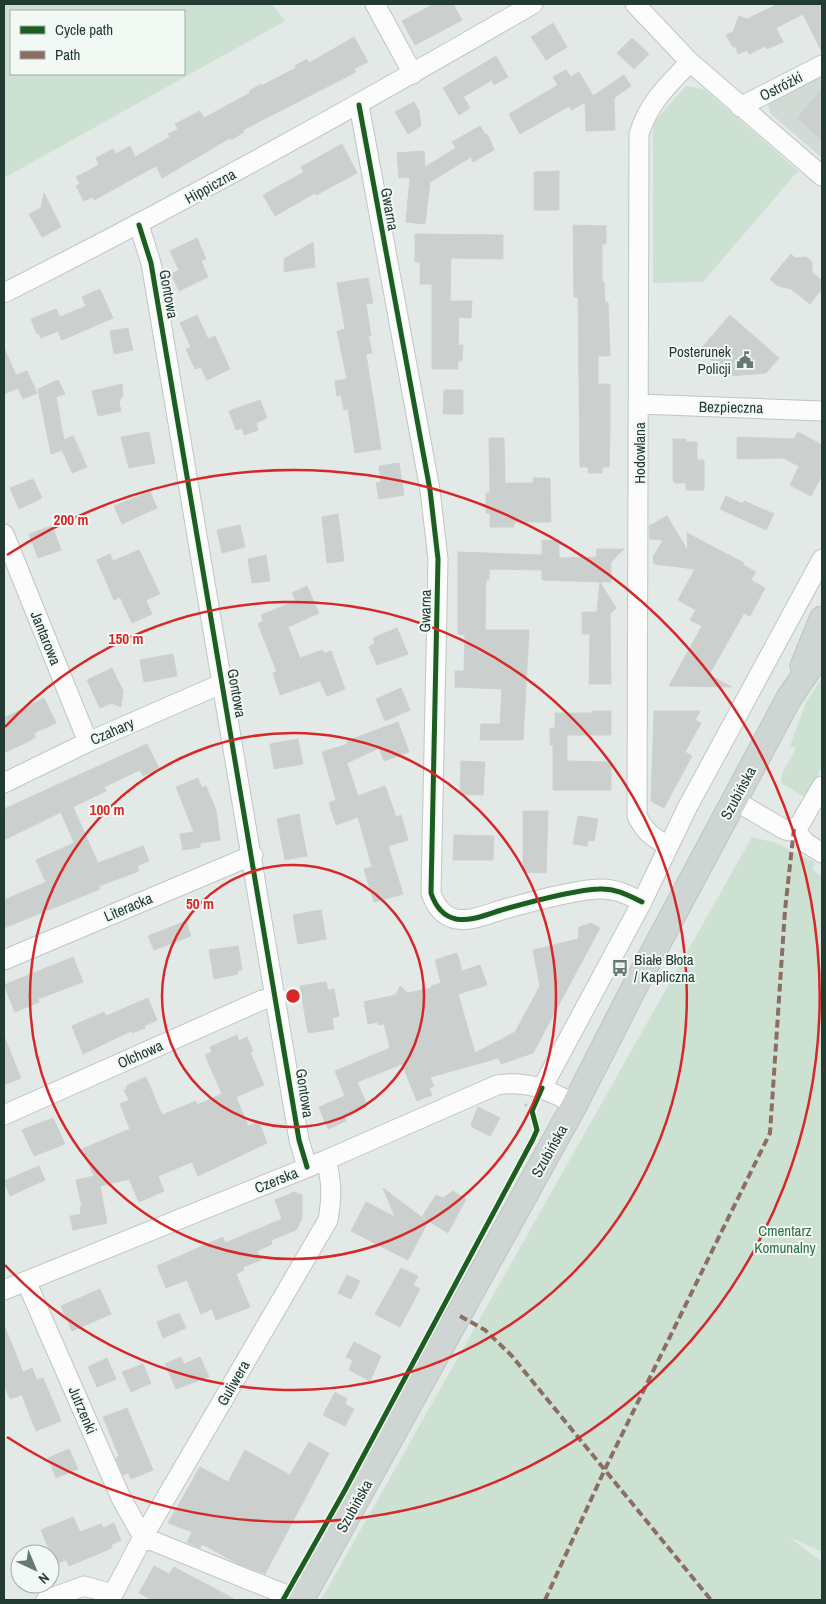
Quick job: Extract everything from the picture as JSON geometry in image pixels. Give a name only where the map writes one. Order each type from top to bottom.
[{"type":"main road","name":"Szubińska","points":[[300,1600],[575,1104],[789,698],[822,619]]},
{"type":"main road","name":"Szubińska","points":[[789,698],[822,650]]},
{"type":"street","points":[[375,4],[413,74]]},
{"type":"street","name":"Hippiczna","points":[[4,293],[139,225],[359,105],[533,4]]},
{"type":"street","points":[[636,4],[690,62],[822,176]]},
{"type":"street","name":"Hodowlana","points":[[669,846],[654,839],[643,829],[637,816],[639,134],[645,114],[654,100],[690,62]]},
{"type":"street","name":"Ostróżki","points":[[740,107],[822,65]]},
{"type":"street","name":"Gwarna","points":[[359,105],[430,490],[438,559],[431,893],[434,902],[442,912],[455,919],[468,920],[520,905],[598,889],[620,892],[642,902]]},
{"type":"street","name":"Gontowa","points":[[139,225],[152,263],[277,997],[299,1140],[307,1167]]},
{"type":"street","name":"Bezpieczna","points":[[639,404],[822,411]]},
{"type":"street","name":"Jantarowa","points":[[4,534],[10,568],[88,742]]},
{"type":"street","points":[[542,1088],[642,902],[692,800],[822,558]]},
{"type":"street","name":"Czahary","points":[[4,782],[88,742],[223,684]]},
{"type":"street","points":[[734,800],[785,830],[794,829],[800,824],[822,786]]},
{"type":"street","points":[[794,829],[806,843],[822,853]]},
{"type":"street","name":"Literacka","points":[[4,960],[253,855]]},
{"type":"street","name":"Olchowa","points":[[4,1115],[262,1000],[277,997]]},
{"type":"street","name":"Czerska","points":[[4,1290],[326,1160],[497,1085],[525,1083],[542,1088],[575,1104]]},
{"type":"street","name":"Guliwera","points":[[111,1597],[143,1537],[328,1220],[332,1198],[332,1180],[326,1160]]},
{"type":"street","name":"Jutrzenki","points":[[26,1281],[121,1498],[143,1537]]},
{"type":"street","points":[[143,1537],[300,1600]]},
{"type":"street","points":[[46,1600],[84,1586],[111,1597]]},
{"type":"shaded area","points":[[822,76],[822,158],[770,113],[767,101]]},
{"type":"green space","points":[[4,4],[272,4],[285,21],[4,178]]},
{"type":"green space","points":[[686,86],[704,89],[798,171],[703,282],[653,283],[653,123]]},
{"type":"green space","points":[[822,678],[822,767],[806,798],[781,783],[782,774],[796,748],[790,746],[806,702]]},
{"type":"green space","name":"Cmentarz Komunalny","points":[[752,837],[776,843],[815,862],[813,870],[822,876],[822,1552],[789,1537],[822,1562],[822,1600],[321,1600]]},
{"type":"building","points":[[434,4],[453,4],[462,20],[415,45],[402,21]]},
{"type":"building","points":[[778,4],[822,4],[822,52],[803,14],[776,28],[783,42],[767,49],[766,46],[749,54],[747,50],[738,54],[735,46],[733,47],[726,35],[733,32],[739,16],[747,19]]},
{"type":"building","points":[[553,23],[567,47],[546,60],[531,37]]},
{"type":"building","points":[[354,37],[368,62],[354,69],[356,72],[243,130],[244,132],[231,140],[230,138],[162,178],[156,166],[94,200],[93,197],[84,201],[76,186],[80,184],[76,177],[99,165],[96,158],[113,149],[116,154],[130,146],[135,157],[170,137],[168,134],[178,129],[175,124],[200,111],[204,118],[250,93],[249,91],[261,84],[261,86],[296,68],[295,66],[307,59],[309,63]]},
{"type":"building","points":[[632,38],[649,54],[634,69],[617,53]]},
{"type":"building","points":[[496,56],[508,77],[494,85],[492,80],[463,97],[470,108],[459,115],[443,88]]},
{"type":"building","points":[[566,70],[571,77],[579,72],[593,96],[624,75],[631,86],[614,98],[615,130],[586,131],[585,102],[572,110],[569,106],[520,134],[509,114],[558,85],[553,77]]},
{"type":"building","points":[[822,89],[822,140],[797,118]]},
{"type":"building","points":[[414,102],[419,111],[421,126],[408,134],[395,112]]},
{"type":"building","points":[[480,126],[485,134],[488,135],[494,150],[473,162],[471,157],[430,182],[425,224],[406,222],[410,177],[399,178],[397,153],[424,151],[425,167],[456,148],[452,142]]},
{"type":"building","points":[[342,144],[357,173],[316,195],[315,193],[275,216],[263,195],[304,172],[301,167]]},
{"type":"building","points":[[559,171],[559,210],[534,210],[534,172]]},
{"type":"building","points":[[44,193],[61,227],[42,237],[29,214],[41,208]]},
{"type":"building","points":[[573,225],[606,226],[606,244],[602,244],[602,282],[604,282],[605,303],[608,302],[610,356],[598,356],[598,384],[610,384],[610,432],[609,467],[602,467],[602,473],[588,473],[588,467],[580,467],[578,297],[574,297]]},
{"type":"building","points":[[415,234],[503,235],[503,259],[451,258],[450,301],[472,301],[471,318],[459,317],[458,345],[463,345],[462,361],[458,361],[458,369],[432,369],[432,284],[420,284],[420,262],[415,262]]},
{"type":"building","points":[[197,238],[206,259],[201,261],[208,277],[179,291],[171,274],[179,270],[170,251]]},
{"type":"building","points":[[313,242],[315,267],[284,272],[284,259]]},
{"type":"building","points":[[791,254],[795,258],[806,257],[812,262],[812,272],[822,281],[822,289],[810,304],[791,289],[778,286],[770,279]]},
{"type":"building","points":[[368,278],[373,303],[366,304],[371,336],[368,336],[372,353],[366,354],[381,449],[355,453],[348,409],[344,410],[341,395],[337,396],[335,381],[347,379],[337,331],[345,329],[337,283]]},
{"type":"building","points":[[100,289],[113,318],[62,340],[58,331],[41,338],[39,333],[37,334],[31,319],[56,309],[60,317],[86,306],[82,297]]},
{"type":"building","points":[[197,315],[208,339],[215,336],[230,369],[207,380],[201,367],[195,369],[186,349],[191,347],[180,323]]},
{"type":"building","points":[[730,315],[779,358],[766,373],[729,376],[700,350]]},
{"type":"building","points":[[128,328],[133,350],[114,354],[110,331]]},
{"type":"building","points":[[4,348],[16,375],[27,371],[37,393],[23,399],[18,388],[4,394]]},
{"type":"building","points":[[58,380],[65,394],[56,397],[64,440],[73,436],[87,467],[72,473],[62,450],[51,454],[38,389]]},
{"type":"building","points":[[122,384],[123,395],[119,402],[121,411],[98,416],[92,391]]},
{"type":"building","points":[[444,390],[463,390],[463,414],[443,414]]},
{"type":"building","points":[[260,400],[267,418],[256,423],[258,430],[244,435],[242,428],[236,430],[229,411]]},
{"type":"building","points":[[149,432],[155,463],[129,468],[121,437]]},
{"type":"building","points":[[798,432],[822,445],[822,475],[811,496],[790,485],[799,466],[783,458],[737,459],[737,437],[794,439]]},
{"type":"building","points":[[489,438],[504,438],[505,483],[533,483],[533,478],[550,478],[551,522],[514,522],[514,527],[490,527],[490,513],[486,513],[486,493],[490,493]]},
{"type":"building","points":[[673,439],[686,439],[686,442],[697,442],[697,460],[704,460],[704,490],[686,490],[686,483],[675,483],[673,480]]},
{"type":"building","points":[[399,463],[404,495],[379,499],[376,483],[381,482],[379,466]]},
{"type":"building","points":[[33,479],[42,498],[19,509],[10,488]]},
{"type":"building","points":[[150,492],[157,508],[122,524],[114,506]]},
{"type":"building","points":[[726,496],[743,504],[744,501],[774,514],[766,530],[720,509]]},
{"type":"building","points":[[338,514],[344,561],[327,563],[322,517]]},
{"type":"building","points":[[667,516],[688,551],[687,533],[744,563],[743,565],[756,572],[751,580],[765,588],[750,616],[744,613],[709,675],[732,687],[669,686],[702,626],[690,620],[696,610],[678,600],[695,569],[654,564],[653,557],[663,540],[650,539],[649,526]]},
{"type":"building","points":[[240,525],[245,547],[222,553],[217,530]]},
{"type":"building","points":[[52,526],[61,550],[38,558],[29,534]]},
{"type":"building","points":[[542,540],[559,541],[559,558],[596,557],[597,549],[624,549],[611,562],[611,582],[542,580],[542,570],[489,569],[489,580],[486,580],[485,630],[529,630],[523,740],[480,740],[481,724],[500,724],[502,689],[455,687],[455,671],[464,671],[465,635],[458,634],[458,552],[542,555]]},
{"type":"building","points":[[139,550],[160,594],[146,600],[152,614],[132,623],[120,597],[114,600],[97,560],[110,554],[113,561]]},
{"type":"building","points":[[266,555],[270,581],[252,583],[248,559]]},
{"type":"building","points":[[600,582],[616,608],[610,614],[611,684],[589,684],[590,634],[582,634],[582,612],[597,612]]},
{"type":"building","points":[[307,586],[319,613],[288,627],[300,658],[322,650],[325,653],[331,651],[345,689],[327,696],[320,681],[280,695],[273,673],[277,672],[258,624],[263,621],[261,615],[296,601],[292,593]]},
{"type":"building","points":[[397,628],[408,654],[377,665],[369,647],[375,643],[373,638]]},
{"type":"building","points":[[173,654],[177,676],[144,682],[140,660]]},
{"type":"building","points":[[112,668],[123,691],[121,707],[111,703],[100,708],[87,680]]},
{"type":"building","points":[[401,688],[410,710],[385,721],[376,699]]},
{"type":"building","points":[[44,698],[56,723],[34,733],[36,737],[4,753],[4,718]]},
{"type":"building","points":[[592,711],[611,711],[611,735],[567,735],[567,761],[611,762],[611,790],[553,790],[553,745],[550,745],[550,728],[555,728],[555,713],[592,713]]},
{"type":"building","points":[[654,711],[700,711],[695,720],[701,723],[685,752],[692,756],[664,808],[651,801]]},
{"type":"building","points":[[398,722],[409,752],[384,761],[379,748],[347,763],[358,796],[385,786],[396,817],[401,815],[408,840],[388,846],[403,894],[374,902],[364,869],[372,867],[358,817],[336,825],[329,803],[336,800],[322,752],[348,744],[347,741]]},
{"type":"building","points":[[298,739],[303,764],[274,769],[270,744]]},
{"type":"building","points":[[147,744],[159,768],[143,776],[140,770],[104,787],[106,791],[73,807],[98,863],[143,846],[149,861],[137,866],[139,871],[99,886],[100,889],[4,928],[4,900],[46,882],[36,860],[74,843],[61,812],[4,840],[4,809]]},
{"type":"building","points":[[461,761],[485,762],[483,795],[460,794]]},
{"type":"building","points":[[198,778],[202,788],[206,786],[216,810],[220,840],[200,843],[200,847],[183,850],[180,834],[194,832],[176,787]]},
{"type":"building","points":[[523,811],[548,811],[546,873],[523,872]]},
{"type":"building","points":[[299,814],[307,856],[285,860],[277,819]]},
{"type":"building","points":[[578,816],[598,819],[594,841],[588,840],[587,846],[573,844]]},
{"type":"building","points":[[454,835],[494,836],[493,860],[453,860]]},
{"type":"building","points":[[321,910],[326,939],[298,944],[293,915]]},
{"type":"building","points":[[186,921],[191,936],[154,950],[148,936]]},
{"type":"building","points":[[591,923],[600,928],[533,1053],[501,1064],[499,1058],[430,1077],[434,1086],[429,1088],[432,1095],[417,1101],[402,1064],[357,1082],[367,1105],[344,1115],[346,1121],[328,1129],[319,1107],[345,1096],[335,1071],[390,1048],[384,1024],[378,1025],[378,1022],[368,1024],[364,1002],[396,995],[400,986],[408,993],[431,988],[431,986],[441,983],[435,960],[457,953],[462,971],[480,965],[487,985],[458,994],[475,1053],[515,1032],[540,986],[533,950],[578,939],[579,927]]},
{"type":"building","points":[[238,946],[242,970],[237,971],[238,974],[214,979],[209,950]]},
{"type":"building","points":[[73,957],[83,982],[38,999],[39,1002],[15,1012],[4,985]]},
{"type":"building","points":[[326,982],[328,990],[334,989],[339,1016],[332,1018],[334,1029],[308,1033],[300,986]]},
{"type":"building","points":[[148,998],[157,1020],[144,1026],[145,1028],[132,1033],[131,1031],[83,1054],[72,1026],[104,1012],[106,1016]]},
{"type":"building","points":[[237,1035],[239,1041],[247,1037],[253,1051],[250,1052],[264,1085],[236,1097],[248,1126],[259,1122],[267,1143],[198,1176],[192,1162],[158,1176],[164,1191],[139,1202],[129,1179],[100,1186],[107,1223],[73,1230],[70,1216],[81,1214],[80,1207],[82,1207],[76,1180],[94,1176],[82,1149],[130,1129],[120,1104],[129,1100],[124,1090],[127,1089],[126,1086],[146,1077],[162,1115],[196,1101],[197,1105],[222,1094],[205,1055],[212,1052],[210,1047]]},
{"type":"building","points":[[4,1036],[21,1078],[4,1085]]},
{"type":"building","points":[[478,1107],[500,1118],[490,1136],[472,1127],[471,1124]]},
{"type":"building","points":[[53,1118],[65,1144],[34,1156],[22,1130]]},
{"type":"building","points":[[39,1166],[45,1180],[10,1196],[4,1181]]},
{"type":"building","points":[[383,1188],[428,1222],[408,1260],[351,1231],[366,1202],[395,1217]]},
{"type":"building","points":[[453,1191],[466,1199],[448,1233],[422,1217],[436,1195],[443,1198]]},
{"type":"building","points":[[294,1192],[302,1195],[302,1219],[296,1230],[271,1240],[272,1244],[257,1251],[261,1260],[243,1267],[244,1270],[236,1274],[250,1307],[216,1320],[212,1309],[201,1314],[187,1280],[166,1288],[157,1266],[223,1237],[225,1243],[282,1219],[275,1200]]},
{"type":"building","points":[[401,1268],[418,1276],[413,1285],[420,1289],[400,1327],[375,1314]]},
{"type":"building","points":[[347,1275],[360,1281],[351,1299],[338,1293]]},
{"type":"building","points":[[100,1289],[111,1314],[72,1331],[61,1306]]},
{"type":"building","points":[[179,1313],[186,1328],[163,1338],[157,1322]]},
{"type":"building","points":[[4,1325],[23,1372],[32,1368],[37,1380],[43,1378],[61,1421],[36,1431],[22,1395],[10,1399],[4,1385]]},
{"type":"building","points":[[354,1342],[381,1356],[370,1381],[349,1370],[353,1360],[346,1357]]},
{"type":"building","points":[[181,1357],[184,1364],[200,1357],[209,1377],[176,1389],[165,1364]]},
{"type":"building","points":[[107,1358],[116,1379],[97,1387],[88,1367]]},
{"type":"building","points":[[143,1364],[151,1383],[131,1392],[122,1372]]},
{"type":"building","points":[[335,1392],[347,1399],[345,1404],[354,1409],[345,1426],[323,1415]]},
{"type":"building","points":[[127,1408],[153,1470],[131,1479],[128,1473],[123,1475],[116,1458],[119,1456],[103,1417]]},
{"type":"building","points":[[309,1442],[329,1453],[265,1574],[237,1563],[202,1544],[200,1548],[187,1542],[192,1532],[168,1523],[200,1467],[228,1482],[245,1450],[290,1475]]},
{"type":"building","points":[[69,1449],[78,1469],[56,1478],[48,1458]]},
{"type":"building","points":[[73,1517],[80,1532],[101,1524],[103,1528],[114,1523],[121,1540],[111,1545],[112,1548],[69,1566],[66,1560],[60,1562],[60,1544],[47,1544],[41,1530]]},
{"type":"building","points":[[154,1566],[169,1574],[174,1567],[236,1600],[152,1600],[139,1593]]},
{"type":"marked path","points":[[545,1600],[605,1469],[770,1133],[785,910],[794,829]]},
{"type":"marked path","points":[[460,1316],[485,1330],[511,1355],[711,1600]]},
{"type":"cycle path","points":[[359,105],[430,490],[438,559],[431,893],[437,906],[443,913],[451,918],[462,920],[481,917],[552,897],[589,890],[605,889],[616,891],[642,902]]},
{"type":"cycle path","points":[[139,225],[151,263],[299,1140],[307,1167]]},
{"type":"cycle path","points":[[283,1600],[345,1490],[533,1139],[537,1130],[532,1111],[542,1088]]},
{"type":"place","name":"Posterunek Policji","points":[[745,360]]},
{"type":"place","name":"Białe Błota / Kapliczna","points":[[620,968]]}]
